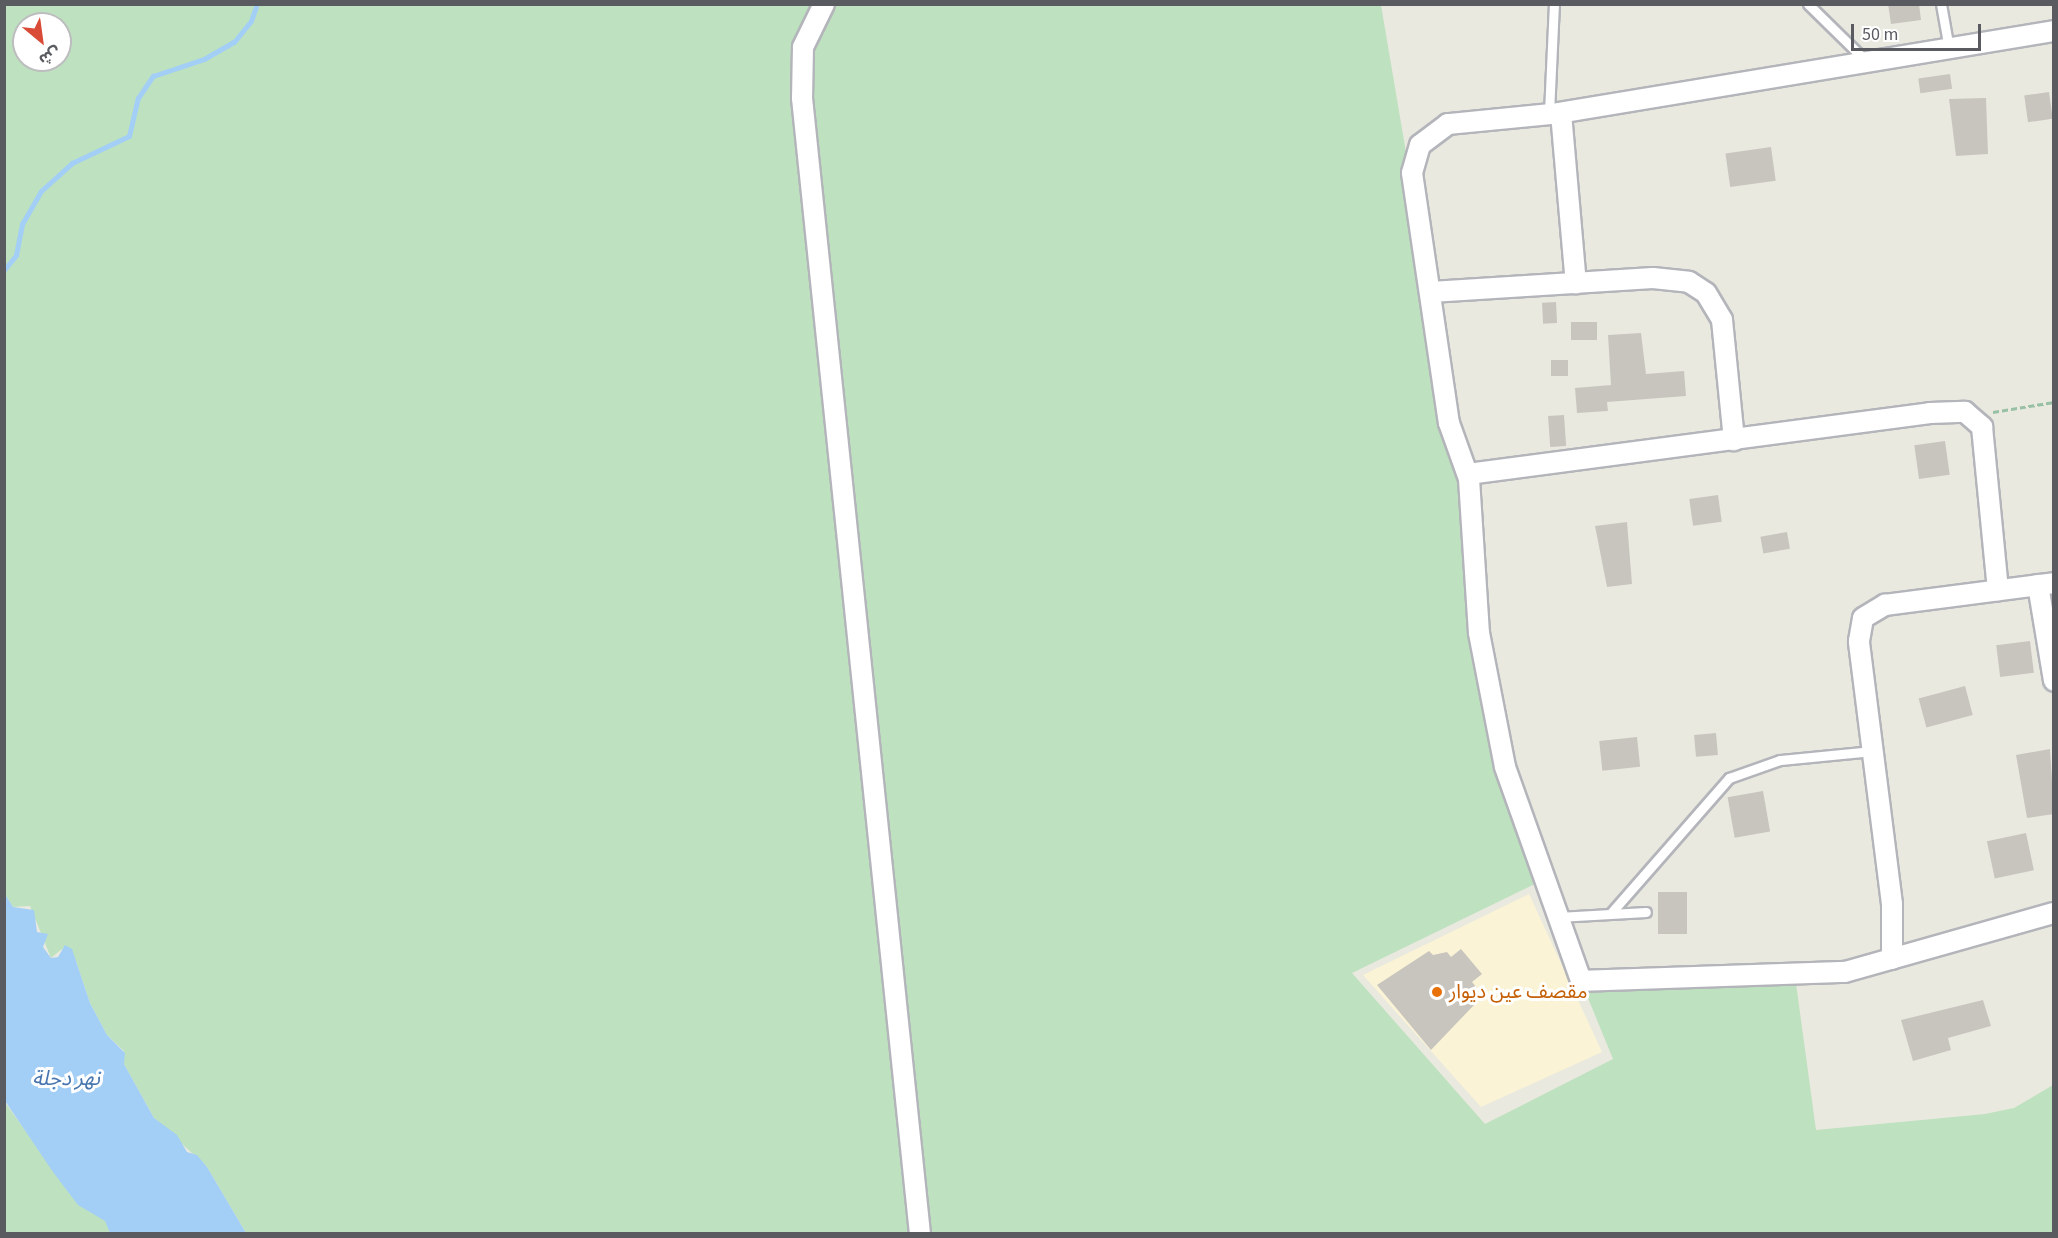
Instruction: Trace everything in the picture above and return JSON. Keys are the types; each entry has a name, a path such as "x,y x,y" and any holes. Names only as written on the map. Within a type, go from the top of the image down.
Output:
{"street":[{"path":"824,4 803,47 802,98 920,1233"},
{"path":"2054,31 1555,113 1448,124 1420,145 1412,165 1413,185 1449,423 1468,474 1479,633 1488,686 1505,767 1581,981 1824,975 1892,959 2054,914"},
{"path":"1555,113 1576,283"},
{"path":"1431,292 1666,278 1689,282 1706,293 1724,328 1734,440"},
{"path":"1468,474 1930,413 1973,415 1983,435 1998,590"},
{"path":"1892,959 1892,904 1859,641 1868,613 1894,603 2046,584 2054,681"}],"lane":[{"path":"1554,4 1555,113"},
{"path":"1809,4 1868,62"},
{"path":"1941,4 1949,49"},
{"path":"1610,914 1729,778 1780,760 1871,751"},
{"path":"1558,917 1646,912"}],"path":[{"path":"1973,415 2054,402"}],"shaded area":[{"path":"1529,894 1602,1052 1481,1107 1363,975"}],"green space":[{"path":"5,5 1381,5 1456,447 1479,633 1545,879 1352,973 1485,1124 1613,1059 1581,981 1795,976 1816,1130 1985,1114 2014,1108 2053,1085 2053,1233 246,1233 207,1167 154,1118 124,1064 124,1051 107,1035 90,1003 76,961 62,949 51,958 30,906 13,907 5,894"},
{"path":"4,1101 74,1199 106,1221 110,1233 5,1233"}],"water":[{"name":"نهر دجلة","path":"5,894 13,907 34,910 37,932 48,934 43,947 51,958 58,957 65,945 72,949 90,1003 107,1035 125,1053 124,1064 154,1118 177,1135 187,1152 197,1155 207,1167 246,1233 110,1233 105,1221 78,1205 53,1172 5,1101"}],"building":[{"path":"1888,4 1919,4 1921,20 1891,24"},
{"path":"1950,74 1952,89 1920,93 1918,78"},
{"path":"2049,92 2053,119 2028,122 2024,95"},
{"path":"1986,98 1988,154 1956,156 1949,99"},
{"path":"1771,147 1776,181 1730,187 1725,153"},
{"path":"1556,302 1557,323 1543,324 1542,303"},
{"path":"1571,322 1597,322 1597,340 1571,340"},
{"path":"1641,333 1646,374 1684,371 1686,396 1607,402 1608,411 1577,413 1575,388 1611,385 1608,335"},
{"path":"1551,360 1568,360 1568,376 1551,376"},
{"path":"1564,415 1566,446 1550,447 1548,416"},
{"path":"1945,441 1950,475 1919,479 1914,445"},
{"path":"1718,495 1722,522 1693,526 1689,499"},
{"path":"1627,522 1632,584 1607,587 1595,526"},
{"path":"1787,532 1790,549 1763,553 1760,537"},
{"path":"2030,641 2034,673 2000,677 1996,645"},
{"path":"1965,686 1973,715 1926,727 1919,698"},
{"path":"1716,733 1718,755 1696,757 1694,735"},
{"path":"1637,737 1640,767 1602,771 1599,741"},
{"path":"2050,749 2054,814 2027,818 2016,755"},
{"path":"1763,791 1770,831 1735,838 1728,797"},
{"path":"2026,833 2034,870 1995,878 1987,841"},
{"path":"1658,892 1687,892 1687,934 1658,934"},
{"path":"1461,949 1482,974 1472,982 1477,988 1470,1001 1474,1005 1431,1050 1377,985 1429,951 1433,955 1447,952 1451,957"},
{"path":"1983,1000 1991,1026 1948,1038 1951,1050 1913,1061 1901,1020"}],"waterway":[{"path":"4,270 16,255 22,224 41,191 72,163 129,136 138,98 153,76 204,59 234,42 251,21 257,4"}],"place":[{"name":"مقصف عين ديوار","path":"1437,992"}]}
